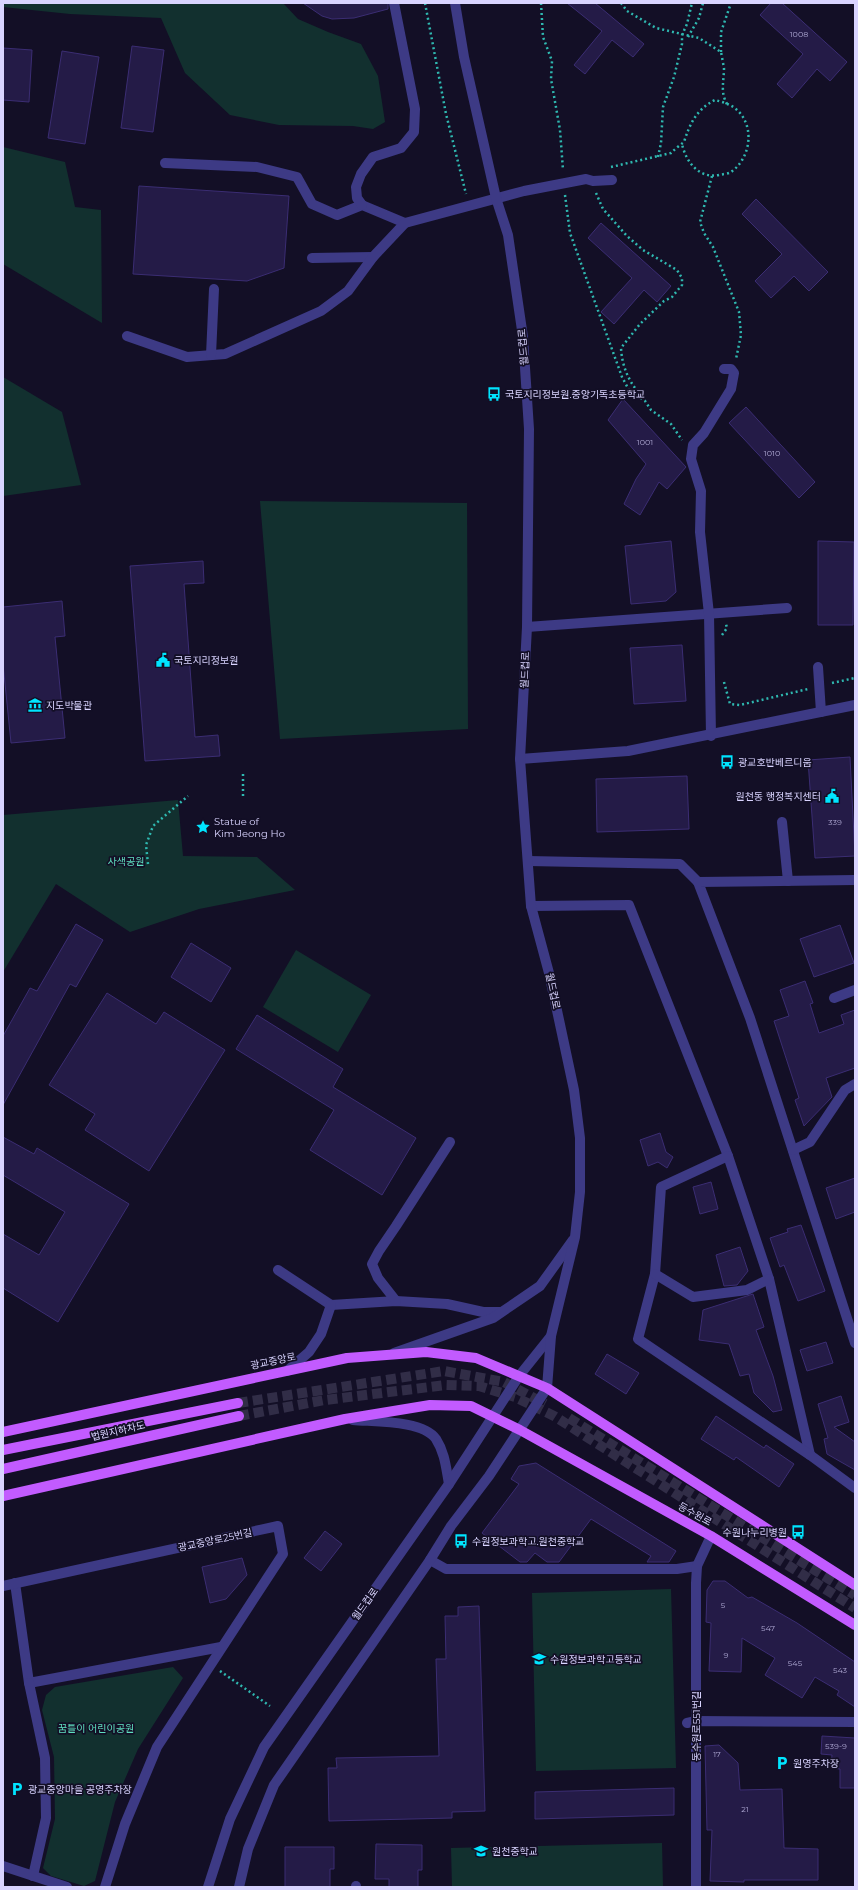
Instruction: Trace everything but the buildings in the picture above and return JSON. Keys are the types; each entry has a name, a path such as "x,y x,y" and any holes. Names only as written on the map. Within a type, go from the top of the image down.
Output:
{"main road":[{"name":"광교중앙로","path":"3,1432 287,1370 347,1358 390,1354 426,1352 476,1358 547,1388"},
{"path":"547,1388 855,1585"},
{"name":"법원지하차도","path":"3,1450 238,1403"},
{"path":"3,1496 345,1419 430,1404 471,1406 520,1430"},
{"name":"법원지하차도","path":"3,1470 239,1416"},
{"name":"동수원로","path":"520,1430 711,1536 855,1625"}],"street":[{"path":"394,3 415,110 414,132 401,148 373,157 361,174 356,187 357,198 362,205 405,223"},
{"name":"월드컵로","path":"240,1887 248,1849 274,1785 430,1560 451,1526 489,1476 547,1388 551,1336 575,1237 580,1192 580,1138 574,1090 549,973 531,906 520,759 527,627 529,429 523,344 508,235 496,198 464,57 455,3"},
{"path":"165,163 257,167 297,177 312,204 337,215 362,205"},
{"path":"127,336 187,357 225,354 321,311 348,291 373,257 405,223 469,207 496,198 564,183 586,180 612,180"},
{"path":"312,258 373,257"},
{"path":"211,355 214,289"},
{"path":"711,736 709,614 700,532 701,491 691,459 693,445 704,433 731,389 734,373 729,367"},
{"path":"527,627 787,608"},
{"path":"818,668 821,712"},
{"path":"520,759 628,752 855,705"},
{"path":"782,822 788,881"},
{"path":"528,861 680,864 698,882 750,1018 793,1150 852,1321 855,1343"},
{"path":"698,882 855,880"},
{"path":"531,906 629,905 728,1156 769,1279 810,1455"},
{"path":"834,998 855,990"},
{"path":"793,1150 810,1142 845,1090 855,1084"},
{"path":"396,1301 378,1278 372,1264 450,1142"},
{"path":"728,1156 661,1187 655,1274 638,1339 810,1455 855,1488"},
{"path":"390,1354 493,1318 540,1286 575,1237"},
{"path":"278,1270 331,1305 396,1301 447,1304 484,1312 501,1312"},
{"path":"655,1274 694,1298 747,1290 769,1279"},
{"path":"287,1370 309,1352 321,1334 331,1305"},
{"name":"월드컵로","path":"208,1887 230,1820 264,1747 449,1484 519,1376 551,1336"},
{"path":"345,1419 417,1426 435,1438 444,1455 449,1484"},
{"name":"광교중앙로25번길","path":"3,1586 278,1526 283,1554 157,1747 125,1824 105,1887"},
{"name":"동수원로551번길","path":"696,1887 691,1722 697,1566 711,1536"},
{"path":"430,1560 446,1569 677,1569 697,1566"},
{"path":"15,1583 29,1683 45,1758 46,1818 32,1876"},
{"path":"29,1683 221,1647"},
{"path":"691,1722 855,1722"},
{"path":"3,1866 67,1887"}],"path":[{"path":"425,3 446,114 469,207"},
{"path":"541,3 543,37 552,61 551,79 560,130 570,233 610,349 629,390 645,401"},
{"path":"621,3 627,11 656,28 688,37 700,38 721,52"},
{"path":"658,157 661,143 663,107 674,77 682,35 687,24 692,3"},
{"path":"688,37 699,18 703,3"},
{"path":"727,104 724,98 722,86 724,69 721,52 721,32 731,3"},
{"path":"682,144 687,160 701,173 712,176 731,172 739,164 748,148 748,134 744,120 737,109 714,100 700,110 693,118 682,144 671,153 613,166 597,174 593,181 595,192 602,209 643,250 678,270 682,278 682,285 672,297 664,301 640,324 621,348 622,362 626,373 636,390 651,410 671,424 681,440 696,442"},
{"path":"712,176 700,222 704,234 713,247 739,312 742,335 729,367"},
{"path":"740,705 855,678"},
{"path":"243,774 243,796"},
{"path":"148,864 146,845 152,826 188,796"},
{"path":"210,1664 270,1706"}],"green space":[{"path":"3,3 283,3 298,19 361,44 378,76 385,122 373,129 353,126 279,125 230,115 185,73 161,18 70,14 3,7"},
{"path":"3,147 65,162 75,207 101,210 102,323 3,264"},
{"path":"3,377 62,412 81,485 3,496"},
{"path":"260,501 467,503 468,729 280,739"},
{"name":"사색공원","path":"178,800 183,856 257,857 295,890 199,909 130,932 56,884 3,972 3,815"},
{"path":"296,950 371,995 338,1052 263,1007"},
{"path":"671,1589 676,1768 536,1771 532,1593"},
{"name":"꿈틀이 어린이공원","path":"173,1667 183,1678 138,1749 115,1802 95,1881 84,1886 51,1876 43,1868 55,1819 54,1757 42,1710 46,1695 55,1687"},
{"path":"662,1843 663,1887 452,1887 451,1848"}],"tunnel":[{"path":"238,1403 444,1371 504,1382 545,1404"},
{"path":"239,1416 325,1400 446,1385 479,1386 515,1397 554,1416 855,1608"},
{"path":"569,1418 855,1595"}],"place":[{"name":"국토지리정보원.중앙기독초등학교","path":"494,394"},
{"name":"국토지리정보원","path":"163,660"},
{"name":"지도박물관","path":"35,705"},
{"name":"광교호반베르디움","path":"727,762"},
{"name":"원천동 행정복지센터","path":"832,796"},
{"name":"Statue of Kim Jeong Ho","path":"203,827"},
{"name":"수원나누리병원","path":"798,1532"},
{"name":"수원정보과학고.원천중학교","path":"461,1541"},
{"name":"수원정보과학고등학교","path":"539,1659"},
{"name":"원영주차장","path":"782,1763"},
{"name":"광교중앙마을 공영주차장","path":"17,1789"},
{"name":"원천중학교","path":"481,1851"}]}
